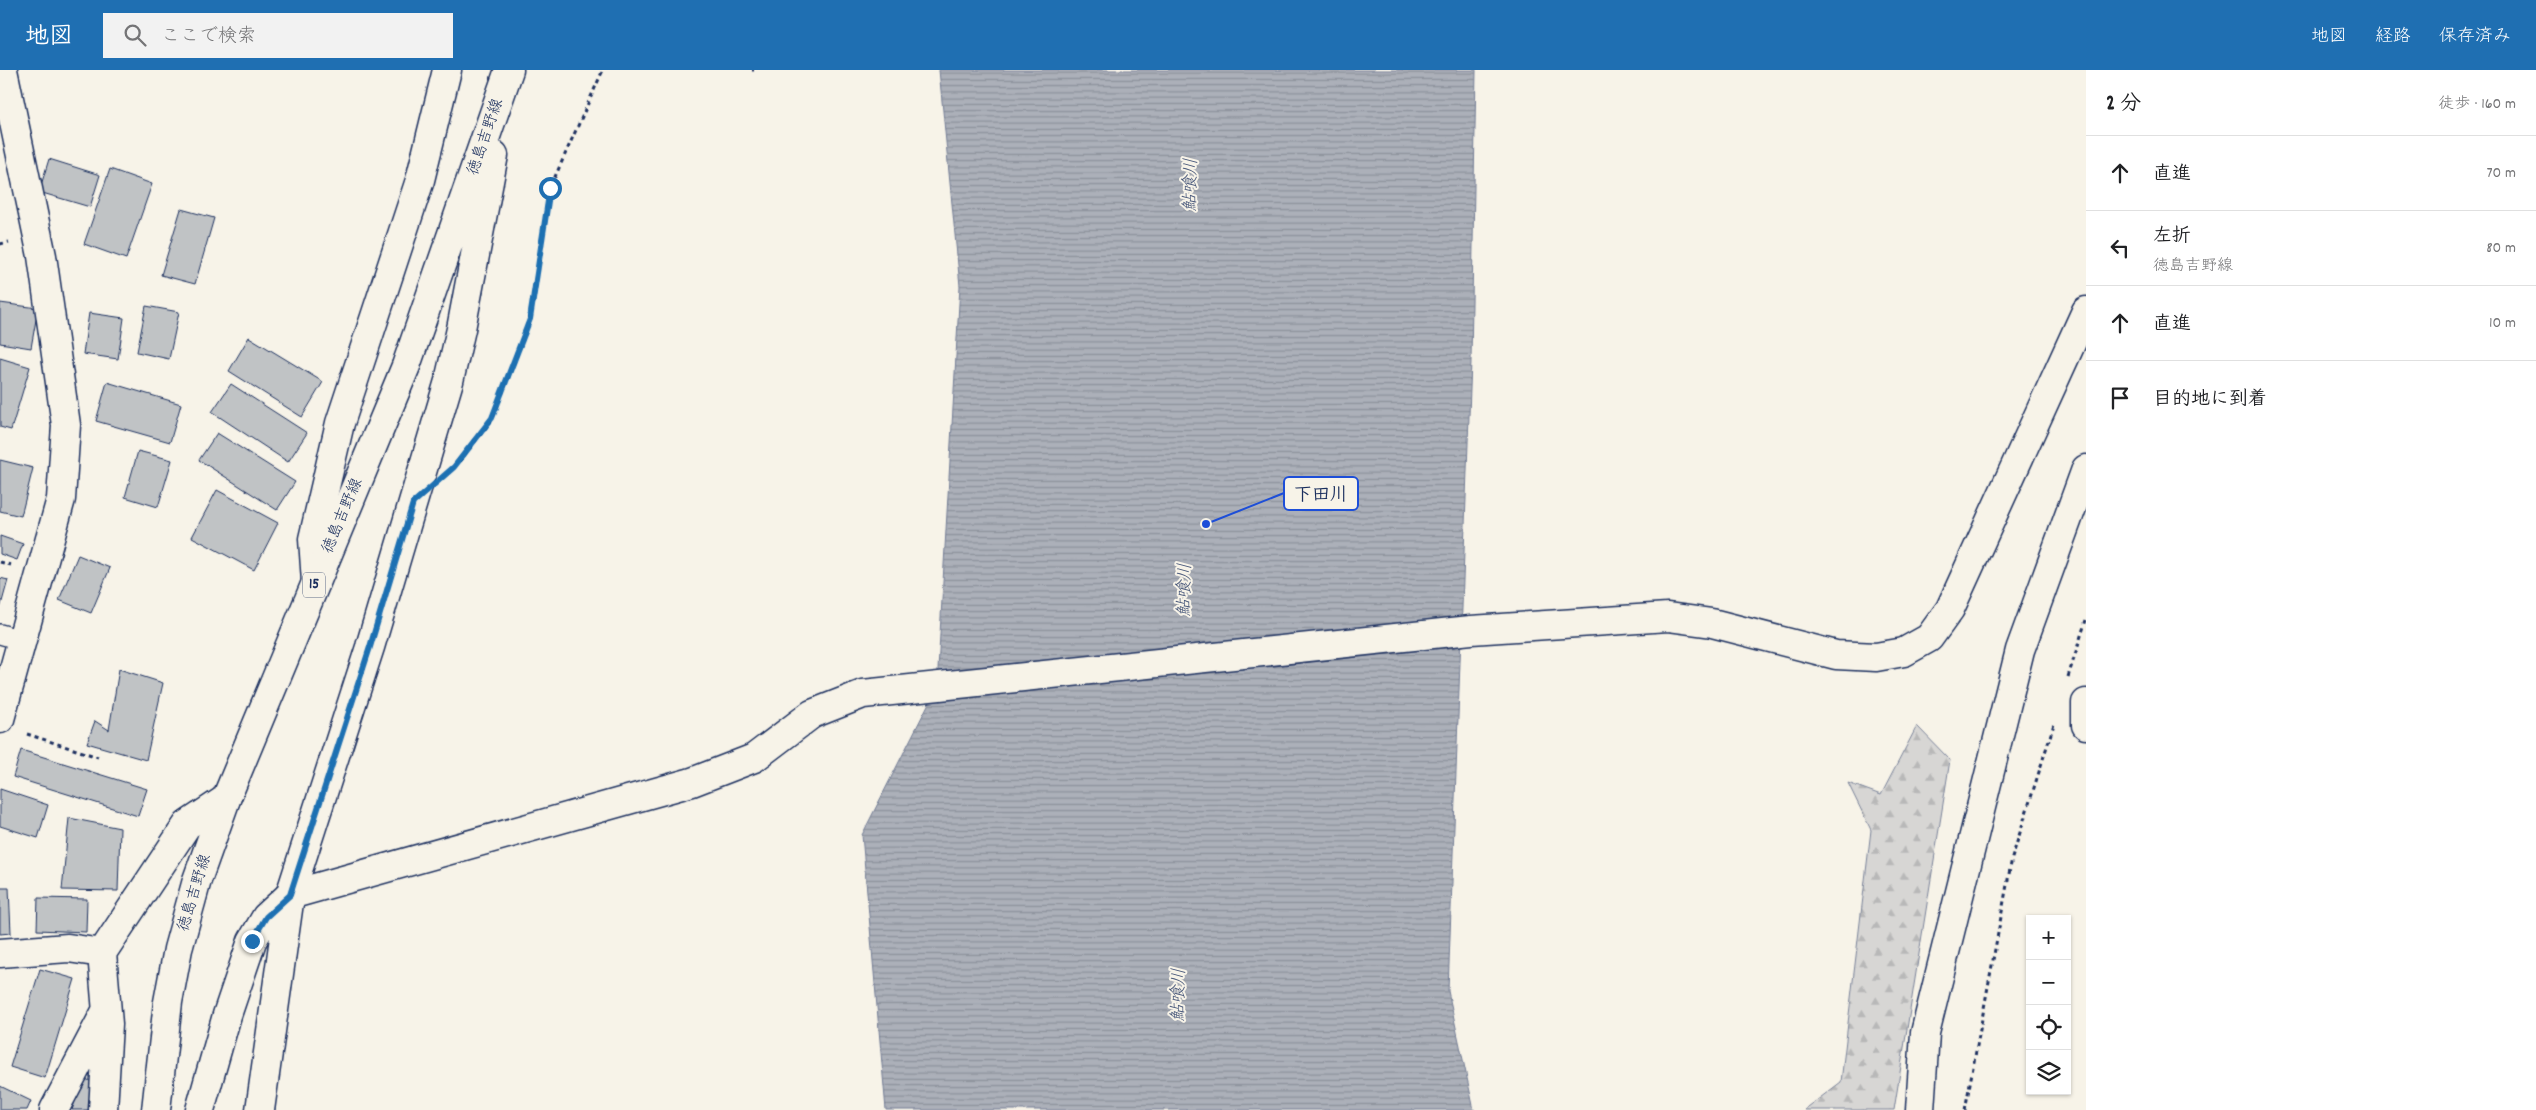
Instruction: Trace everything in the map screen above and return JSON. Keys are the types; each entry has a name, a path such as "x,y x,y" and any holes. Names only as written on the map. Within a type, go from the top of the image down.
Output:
{"street":[{"path":"3,70 42,256 66,425 61,499 11,637 9,725"},
{"path":"316,582 314,539 340,423 420,180 447,70"},
{"name":"徳島吉野線","path":"156,1110 168,1002 178,949 197,880 226,799 406,366 509,70"},
{"name":"徳島吉野線","path":"260,1110 290,895 370,647 449,381 471,279 509,70"},
{"path":"200,1110 227,1015 252,941 266,917 290,895 692,782 754,758 812,714 863,694 1471,630 1668,617 1712,623 1836,655 1876,657 1904,652 1929,638 1950,609 2086,310"},
{"path":"1920,1110 1925,1033 2020,650 2086,469"},
{"path":"2076,695 2086,725"},
{"path":"103,1110 107,1009 102,952 187,825 226,799"},
{"path":"0,953 68,948 102,952"},
{"path":"54,1110 107,1009"}],"path":[{"path":"454,467 492,418 530,319 550,188 603,70"},
{"path":"2076,695 2086,620"},
{"path":"1965,1110 2012,858 2056,715"},
{"path":"9,725 98,757"}],"green space":[{"path":"1917,726 1950,760 1894,1110 1804,1110 1841,1082 1871,830 1848,783 1881,795"}],"water":[{"name":"鮎喰川","path":"939,70 1476,70 1471,361 1448,991 1474,1110 886,1110 862,835 937,687 960,286"}],"building":[{"path":"49,159 100,175 90,207 39,192"},
{"path":"110,169 152,184 126,259 84,244"},
{"path":"181,209 214,218 195,284 161,275"},
{"path":"0,303 38,308 31,348 0,343"},
{"path":"146,306 179,312 169,359 137,352"},
{"path":"89,313 124,318 118,359 83,354"},
{"path":"249,337 323,382 302,417 229,371"},
{"path":"0,358 30,367 11,430 0,427"},
{"path":"107,382 181,404 170,442 96,421"},
{"path":"231,384 307,433 288,462 212,412"},
{"path":"217,433 295,482 277,510 199,460"},
{"path":"138,451 172,460 158,507 125,497"},
{"path":"0,460 33,468 21,516 0,511"},
{"path":"217,490 278,523 254,570 192,537"},
{"path":"0,536 23,544 17,560 0,554"},
{"path":"78,555 110,568 91,613 59,600"},
{"path":"0,578 8,580 0,609"},
{"path":"119,669 163,683 146,760 87,743 95,721 109,730"},
{"path":"21,750 147,789 138,816 13,777"},
{"path":"0,789 48,805 38,838 0,826"},
{"path":"69,818 120,828 118,891 62,890"},
{"path":"0,888 9,888 11,933 0,934"},
{"path":"38,898 87,899 86,932 37,930"},
{"path":"40,969 75,979 45,1078 10,1067"},
{"path":"83,1078 95,1083 93,1110 72,1110"},
{"path":"0,1086 31,1101 27,1110 0,1110"}],"place":[{"name":"下田川","path":"1206,524"}],"route":[{"path":"252,941 266,917 290,895 370,647 413,503 454,467 492,418 530,319 550,188"}]}
